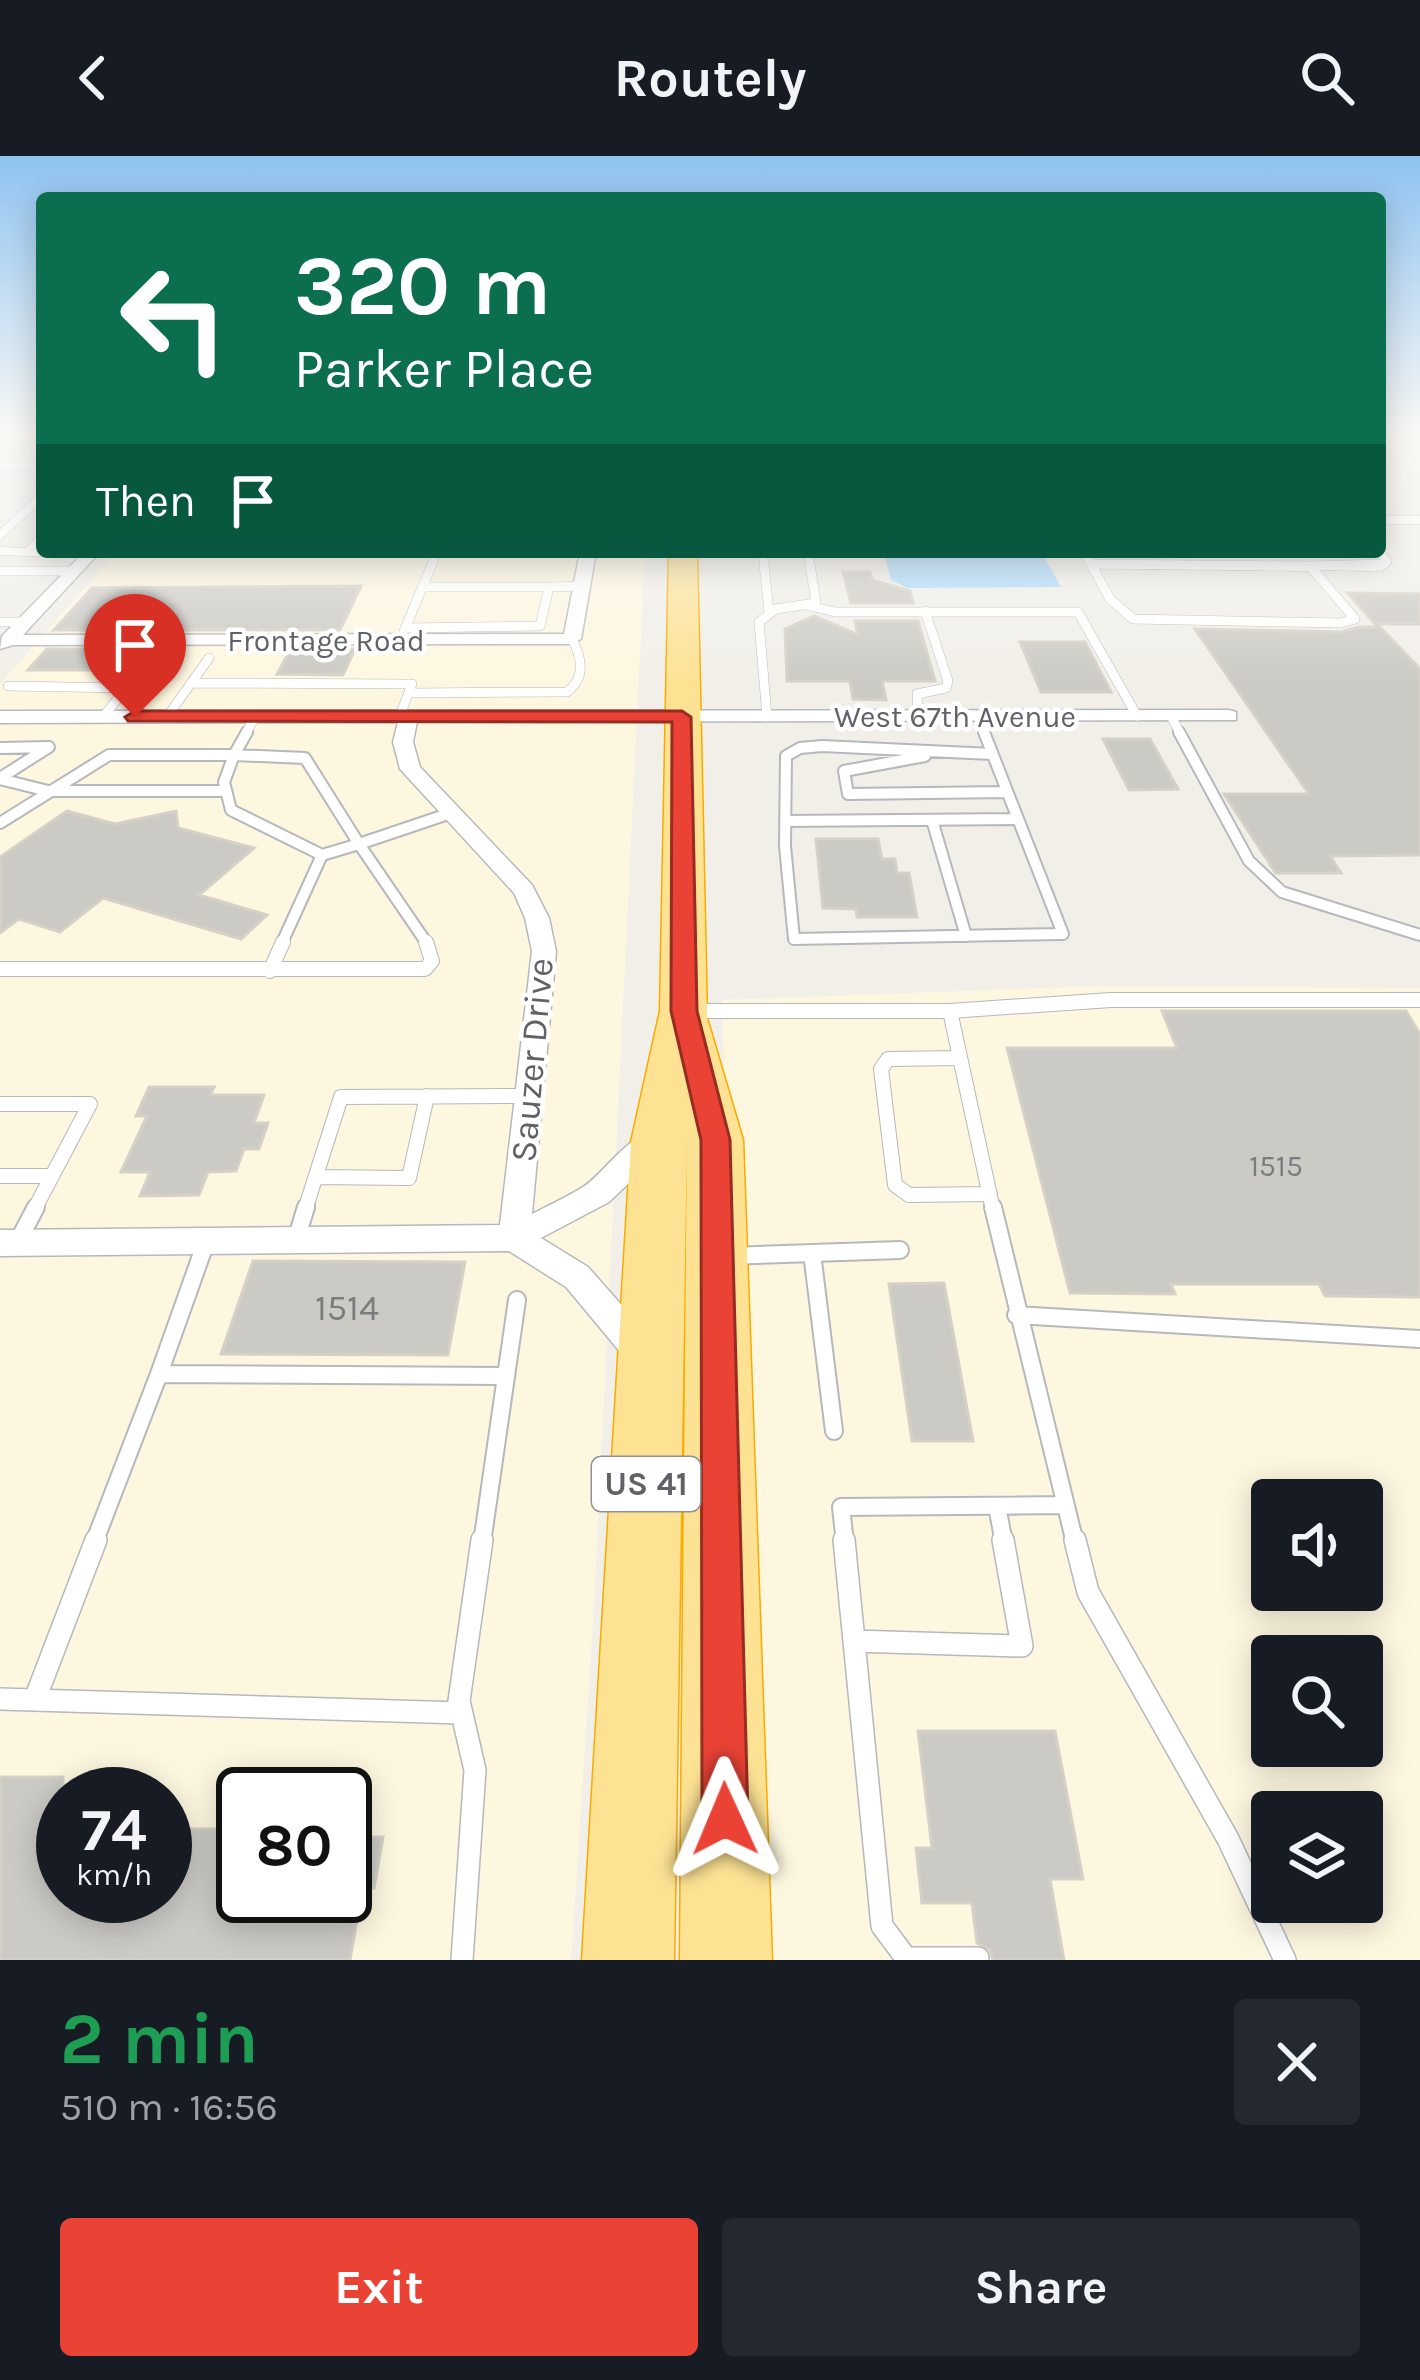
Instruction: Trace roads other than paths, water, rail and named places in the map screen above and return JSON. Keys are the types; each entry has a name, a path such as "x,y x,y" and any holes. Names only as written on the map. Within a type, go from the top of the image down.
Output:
{"highway":[{"name":"US 41","path":"628,1960 658,1142 684,1011 682,561"},
{"name":"US 41","path":"684,1011 716,1140 727,1960"}],"street":[{"path":"4,645 86,558"},
{"path":"576,646 587,558"},
{"name":"Frontage Road","path":"4,645 402,634 576,646"},
{"name":"West 67th Avenue","path":"0,717 255,717 407,703 682,717 1229,716"},
{"name":"Sauzer Drive","path":"407,703 404,758 524,890 537,918 544,951 514,1238"},
{"path":"6,1245 514,1238 598,1193 631,1159 658,1142"},
{"path":"514,1238 577,1277 651,1364"}],"lane":[{"path":"1386,520 1420,520"},
{"path":"26,552 36,543"},
{"path":"0,551 36,551"},
{"path":"434,558 402,634 540,626 549,587"},
{"path":"764,558 770,612"},
{"path":"806,605 818,599 809,558"},
{"path":"1088,558 1118,609 1132,619 1352,622 1352,614 1310,566"},
{"path":"1138,558 1142,565"},
{"path":"1091,564 1380,567 1387,562 1384,558"},
{"path":"0,571 74,571"},
{"path":"422,587 581,586"},
{"path":"767,717 759,622 788,605 835,612 1078,613 1137,716"},
{"path":"918,716 917,694 946,688 948,682 925,611"},
{"path":"0,622 25,622"},
{"path":"103,717 166,640"},
{"path":"191,683 407,703 557,694 575,688 576,646"},
{"path":"167,717 209,658"},
{"path":"8,686 126,688"},
{"path":"1171,716 1249,861 1282,892 1420,935"},
{"path":"255,717 226,770 225,791 232,809 242,818 322,854 451,813"},
{"path":"979,718 1063,934 794,939 784,821 786,756 800,748 874,747 992,754"},
{"path":"0,748 50,747 0,778"},
{"path":"947,752 844,771 848,794 1007,792"},
{"path":"0,824 110,755 305,758 432,951 432,962 425,969 407,972 0,969"},
{"path":"0,778 48,791 225,791"},
{"path":"784,821 1018,819"},
{"path":"932,820 966,936"},
{"path":"269,971 322,854"},
{"path":"684,1011 950,1010 1111,1000 1420,1000"},
{"path":"950,1010 1016,1315 1088,1592 1228,1839 1285,1960"},
{"path":"960,1058 888,1060 881,1070 895,1185 909,1195 990,1195"},
{"path":"316,1177 409,1178 427,1096"},
{"path":"296,1240 341,1097 532,1096"},
{"path":"0,1104 90,1104 52,1177 6,1245"},
{"path":"0,1176 52,1177"},
{"path":"35,1699 206,1242"},
{"path":"718,1256 900,1250"},
{"path":"812,1253 834,1431"},
{"path":"462,1960 475,1770 459,1701 518,1300"},
{"path":"1016,1315 1420,1339"},
{"path":"159,1374 506,1376"},
{"path":"978,1958 906,1958 882,1926 841,1507 1063,1505"},
{"path":"854,1641 1022,1646 997,1506"},
{"path":"0,1700 461,1713"}],"water":[{"path":"885,558 1045,558 1061,587 908,588 891,580"}]}
